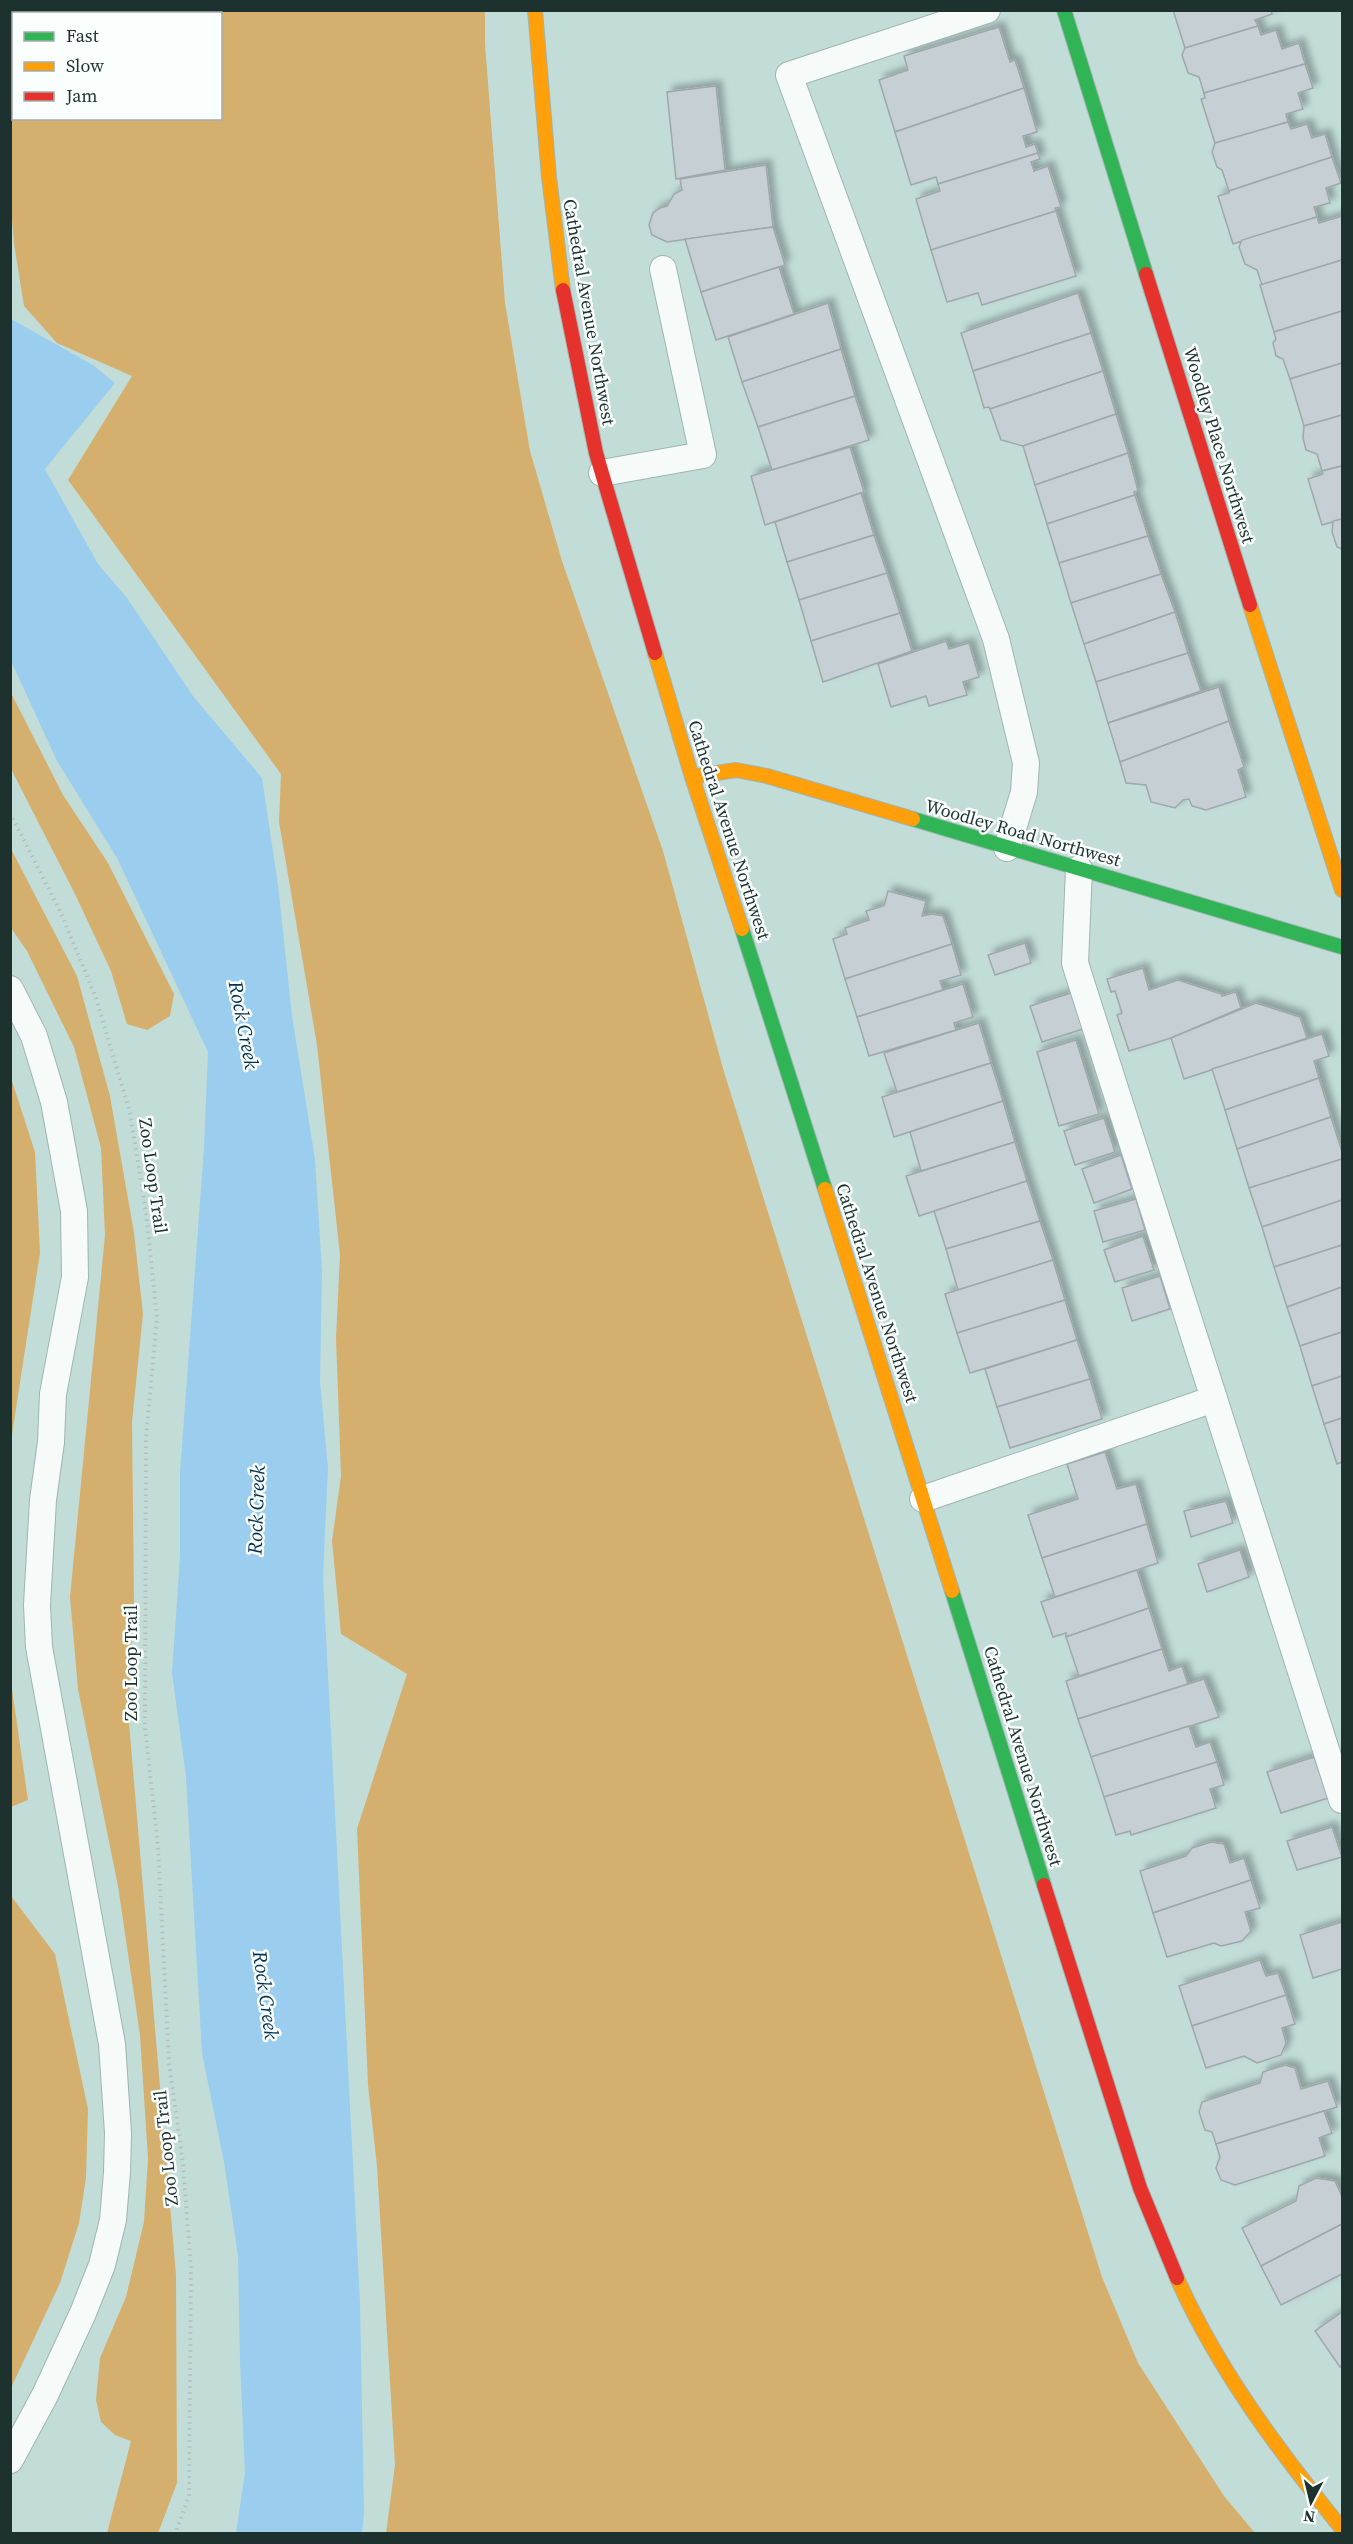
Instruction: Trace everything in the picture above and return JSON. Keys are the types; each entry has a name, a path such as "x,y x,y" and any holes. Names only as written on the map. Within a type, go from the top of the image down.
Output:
{"street":[{"name":"Cathedral Avenue Northwest","path":"535,10 547,162 560,265 584,402 602,473 692,777 723,868 1154,2228 1184,2295 1217,2359 1280,2453 1342,2529"},
{"name":"Woodley Place Northwest","path":"1064,10 1212,486 1342,890"},
{"name":"Woodley Road Northwest","path":"692,777 722,771 755,773 1342,947"}],"lane":[{"path":"987,10 789,75 996,639 1026,763 1024,792 1007,848"},
{"path":"602,473 703,455 663,269"},
{"path":"1080,869 1075,963 1342,1800"},
{"path":"10,989 34,1036 54,1102 74,1211 75,1278 53,1394 51,1442 42,1500 39,1552 39,1647 112,2044 118,2133 113,2220 102,2265 50,2385 10,2460"},
{"path":"923,1498 1214,1399"}],"path":[{"name":"Zoo Loop Trail","path":"10,813 61,913 96,999 130,1113 146,1212 157,1317 146,1437 145,1727 158,1846 169,2062 183,2164 191,2269 189,2496 175,2534"}],"shaded area":[{"path":"10,11 485,11 485,44 505,303 530,451 562,561 663,851 724,1072 1102,2277 1138,2363 1224,2496 1255,2533 386,2533 395,2465 377,2166 368,2085 357,1829 407,1674 341,1634 332,1541 341,1476 336,1338 340,1255 317,1045 279,822 281,774 68,480 132,376 57,343 24,306 14,244 11,206"},
{"path":"10,691 63,795 108,863 174,994 170,1016 147,1030 127,1024 111,971 75,894 11,769"},
{"path":"10,847 77,976 110,1096 134,1233 143,1314 132,1422 134,1603 128,1711 176,2275 177,2483 158,2533 107,2533 131,2441 115,2435 101,2422 96,2400 100,2358 126,2297 144,2222 148,2159 140,2035 118,1886 78,1689 70,1597 105,1235 101,1148 74,1047 27,951 11,928"},
{"path":"11,1078 35,1152 40,1253 11,1441"},
{"path":"11,1682 28,1800 10,1807"},
{"path":"11,1896 55,1954 88,2109 86,2178 79,2223 60,2283 11,2388"}],"water":[{"name":"Rock Creek","path":"11,319 93,365 115,383 45,469 98,564 127,598 193,696 262,778 278,885 292,1016 315,1159 322,1271 320,1382 328,1468 323,1577 360,2302 364,2513 362,2533 236,2533 245,2473 238,2256 224,2162 202,2053 186,1777 172,1673 180,1556 180,1473 204,1148 208,1052 117,858 57,761 11,661"}],"building":[{"path":"1173,10 1271,10 1272,14 1255,20 1258,26 1185,48"},
{"path":"1258,26 1261,35 1276,30 1282,49 1299,43 1305,64 1204,93 1199,77 1188,73 1182,55 1185,48"},
{"path":"999,27 1010,62 1015,60 1024,88 895,132 879,80 908,70 904,56"},
{"path":"1305,64 1313,88 1298,93 1303,109 1286,114 1288,122 1215,143 1201,99 1205,98 1204,93"},
{"path":"716,86 725,170 676,179 667,92"},
{"path":"1024,88 1037,132 1023,136 1026,147 1035,144 1038,153 938,184 936,177 911,185 895,132"},
{"path":"1288,122 1291,129 1307,124 1312,138 1325,134 1332,157 1229,191 1222,170 1217,167 1212,152 1215,143"},
{"path":"1038,153 1040,159 1031,162 1034,171 1048,166 1061,207 1055,208 1056,211 931,250 916,199 940,191 938,184"},
{"path":"1332,157 1341,183 1326,188 1330,203 1314,207 1317,217 1233,244 1218,196"},
{"path":"766,165 773,227 667,242 652,235 649,225 653,213 667,206 674,194 682,190 680,179"},
{"path":"1056,211 1076,276 982,305 978,293 947,302 931,250"},
{"path":"1342,216 1342,260 1262,285 1257,270 1245,264 1239,247 1242,240 1317,217 1319,223"},
{"path":"773,227 785,265 701,292 685,239"},
{"path":"1342,260 1342,311 1274,332 1260,285"},
{"path":"779,267 794,314 716,340 701,292"},
{"path":"1078,293 1091,333 973,371 961,333"},
{"path":"828,303 841,349 742,382 728,337"},
{"path":"1342,311 1342,363 1290,379 1283,359 1276,356 1273,343 1276,339 1274,332"},
{"path":"1091,333 1103,371 990,409 989,407 984,408 973,371"},
{"path":"841,349 855,396 758,427 742,382"},
{"path":"1342,363 1342,415 1304,426 1290,379"},
{"path":"1103,371 1116,414 1023,446 1001,440 990,409"},
{"path":"855,396 869,440 772,470 758,427"},
{"path":"1116,414 1128,453 1035,485 1023,446"},
{"path":"1342,415 1342,466 1322,471 1317,454 1306,450 1303,438 1304,426"},
{"path":"850,447 864,492 765,525 751,476"},
{"path":"1128,453 1138,491 1134,492 1135,495 1047,524 1035,485"},
{"path":"1342,466 1342,519 1322,525 1308,479 1323,474 1322,471"},
{"path":"861,493 874,535 787,562 775,522"},
{"path":"1135,495 1148,536 1059,563 1047,524"},
{"path":"1342,519 1342,549 1337,547 1332,532 1333,521"},
{"path":"874,535 887,573 799,600 787,562"},
{"path":"1148,536 1161,574 1071,603 1059,563"},
{"path":"887,573 900,613 811,641 799,600"},
{"path":"1161,574 1175,612 1084,644 1071,603"},
{"path":"1175,612 1188,653 1096,682 1084,644"},
{"path":"900,613 912,651 823,682 811,641"},
{"path":"946,641 949,649 969,643 979,677 963,682 967,695 929,706 926,696 891,707 878,664"},
{"path":"1188,653 1201,691 1108,723 1096,682"},
{"path":"1219,687 1229,721 1120,762 1108,723"},
{"path":"1229,721 1244,767 1238,770 1246,797 1206,810 1192,806 1189,799 1183,800 1175,808 1151,802 1146,785 1126,783 1120,762"},
{"path":"888,891 926,901 922,916 932,914 943,916 952,944 845,979 833,939 847,934 845,928 869,920 866,911 884,906"},
{"path":"1025,943 1031,963 995,975 988,955"},
{"path":"952,944 961,975 940,981 943,990 857,1017 845,979"},
{"path":"1143,968 1149,990 1178,980 1222,996 1236,992 1241,1008 1171,1038 1129,1051 1117,1015 1122,1013 1115,991 1111,992 1107,979"},
{"path":"963,984 973,1017 954,1023 956,1030 869,1056 857,1017"},
{"path":"1071,993 1083,1029 1042,1042 1030,1006"},
{"path":"1256,1003 1300,1017 1307,1038 1184,1079 1171,1038"},
{"path":"979,1023 991,1063 897,1092 884,1053"},
{"path":"1322,1034 1329,1056 1314,1061 1319,1078 1225,1110 1212,1069"},
{"path":"1076,1040 1099,1114 1059,1126 1037,1052"},
{"path":"991,1063 1003,1101 894,1137 882,1097"},
{"path":"1319,1078 1331,1117 1237,1149 1225,1110"},
{"path":"1003,1101 1015,1142 921,1171 910,1132"},
{"path":"1331,1117 1342,1159 1249,1188 1237,1149"},
{"path":"1104,1118 1115,1152 1075,1165 1064,1131"},
{"path":"1015,1142 1027,1181 919,1216 906,1176"},
{"path":"1121,1155 1132,1189 1094,1203 1082,1169"},
{"path":"1342,1159 1342,1200 1262,1227 1249,1188"},
{"path":"1027,1181 1040,1221 946,1249 934,1211"},
{"path":"1136,1199 1145,1230 1103,1242 1094,1211"},
{"path":"1342,1200 1342,1245 1274,1267 1262,1227"},
{"path":"1040,1221 1053,1260 958,1290 946,1249"},
{"path":"1143,1236 1154,1270 1115,1282 1104,1250"},
{"path":"1342,1245 1342,1287 1287,1307 1274,1267"},
{"path":"1053,1260 1065,1300 957,1333 945,1294"},
{"path":"1160,1276 1170,1309 1132,1321 1122,1288"},
{"path":"1342,1287 1342,1332 1300,1346 1287,1307"},
{"path":"1065,1300 1077,1340 970,1373 957,1333"},
{"path":"1342,1332 1342,1376 1312,1386 1300,1346"},
{"path":"1077,1340 1090,1379 997,1407 985,1369"},
{"path":"1342,1376 1342,1418 1324,1424 1312,1386"},
{"path":"1090,1379 1102,1419 1010,1448 997,1407"},
{"path":"1342,1418 1342,1462 1337,1464 1324,1424"},
{"path":"1105,1452 1117,1489 1136,1484 1147,1524 1042,1558 1028,1515 1078,1499 1067,1464"},
{"path":"1226,1501 1233,1523 1191,1537 1184,1511"},
{"path":"1147,1524 1158,1563 1055,1597 1042,1558"},
{"path":"1240,1550 1249,1577 1207,1592 1198,1564"},
{"path":"1137,1570 1149,1608 1066,1637 1066,1633 1053,1637 1041,1602"},
{"path":"1149,1608 1162,1649 1079,1676 1066,1637"},
{"path":"1162,1649 1169,1671 1182,1666 1188,1684 1078,1719 1066,1681"},
{"path":"1204,1679 1219,1717 1091,1757 1078,1719"},
{"path":"1189,1726 1196,1747 1210,1742 1217,1762 1104,1797 1091,1757"},
{"path":"1314,1757 1328,1798 1281,1813 1267,1772"},
{"path":"1217,1762 1224,1785 1210,1789 1216,1808 1131,1835 1130,1831 1116,1835 1104,1797"},
{"path":"1332,1827 1342,1857 1297,1870 1287,1841"},
{"path":"1211,1842 1224,1844 1230,1863 1244,1858 1251,1880 1153,1913 1140,1871 1186,1856 1192,1848"},
{"path":"1251,1880 1260,1908 1245,1912 1251,1931 1242,1941 1221,1946 1214,1943 1167,1957 1153,1913"},
{"path":"1342,1922 1342,1969 1313,1978 1300,1935"},
{"path":"1260,1960 1266,1976 1278,1973 1286,1995 1192,2026 1179,1986"},
{"path":"1286,1995 1295,2024 1282,2028 1286,2043 1281,2055 1257,2063 1244,2056 1206,2068 1192,2026"},
{"path":"1285,2065 1295,2068 1301,2089 1328,2081 1337,2107 1216,2144 1212,2132 1205,2130 1199,2112 1202,2102 1260,2083 1263,2072"},
{"path":"1324,2111 1332,2133 1319,2138 1325,2156 1235,2185 1221,2180 1216,2168 1220,2157 1216,2144"},
{"path":"1316,2178 1335,2181 1342,2197 1342,2224 1261,2266 1242,2228 1296,2201 1299,2186"},
{"path":"1342,2224 1342,2274 1281,2305 1261,2266"},
{"path":"1342,2312 1342,2366 1340,2367 1315,2331"}],"traffic: fast":[{"path":"1064,10 1146,274"},
{"path":"913,819 1342,947"},
{"path":"742,929 825,1189"},
{"path":"952,1591 1044,1885"}],"traffic: slow":[{"path":"535,10 549,177 563,290"},
{"path":"1250,605 1342,890"},
{"path":"655,653 692,777 742,929"},
{"path":"692,777 736,770 767,776 913,819"},
{"path":"825,1189 952,1591"},
{"path":"1177,2278 1211,2345 1251,2409 1342,2529"}],"traffic: jam":[{"path":"1146,274 1250,605"},
{"path":"563,290 596,453 655,653"},
{"path":"1044,1885 1140,2188 1177,2278"}]}
